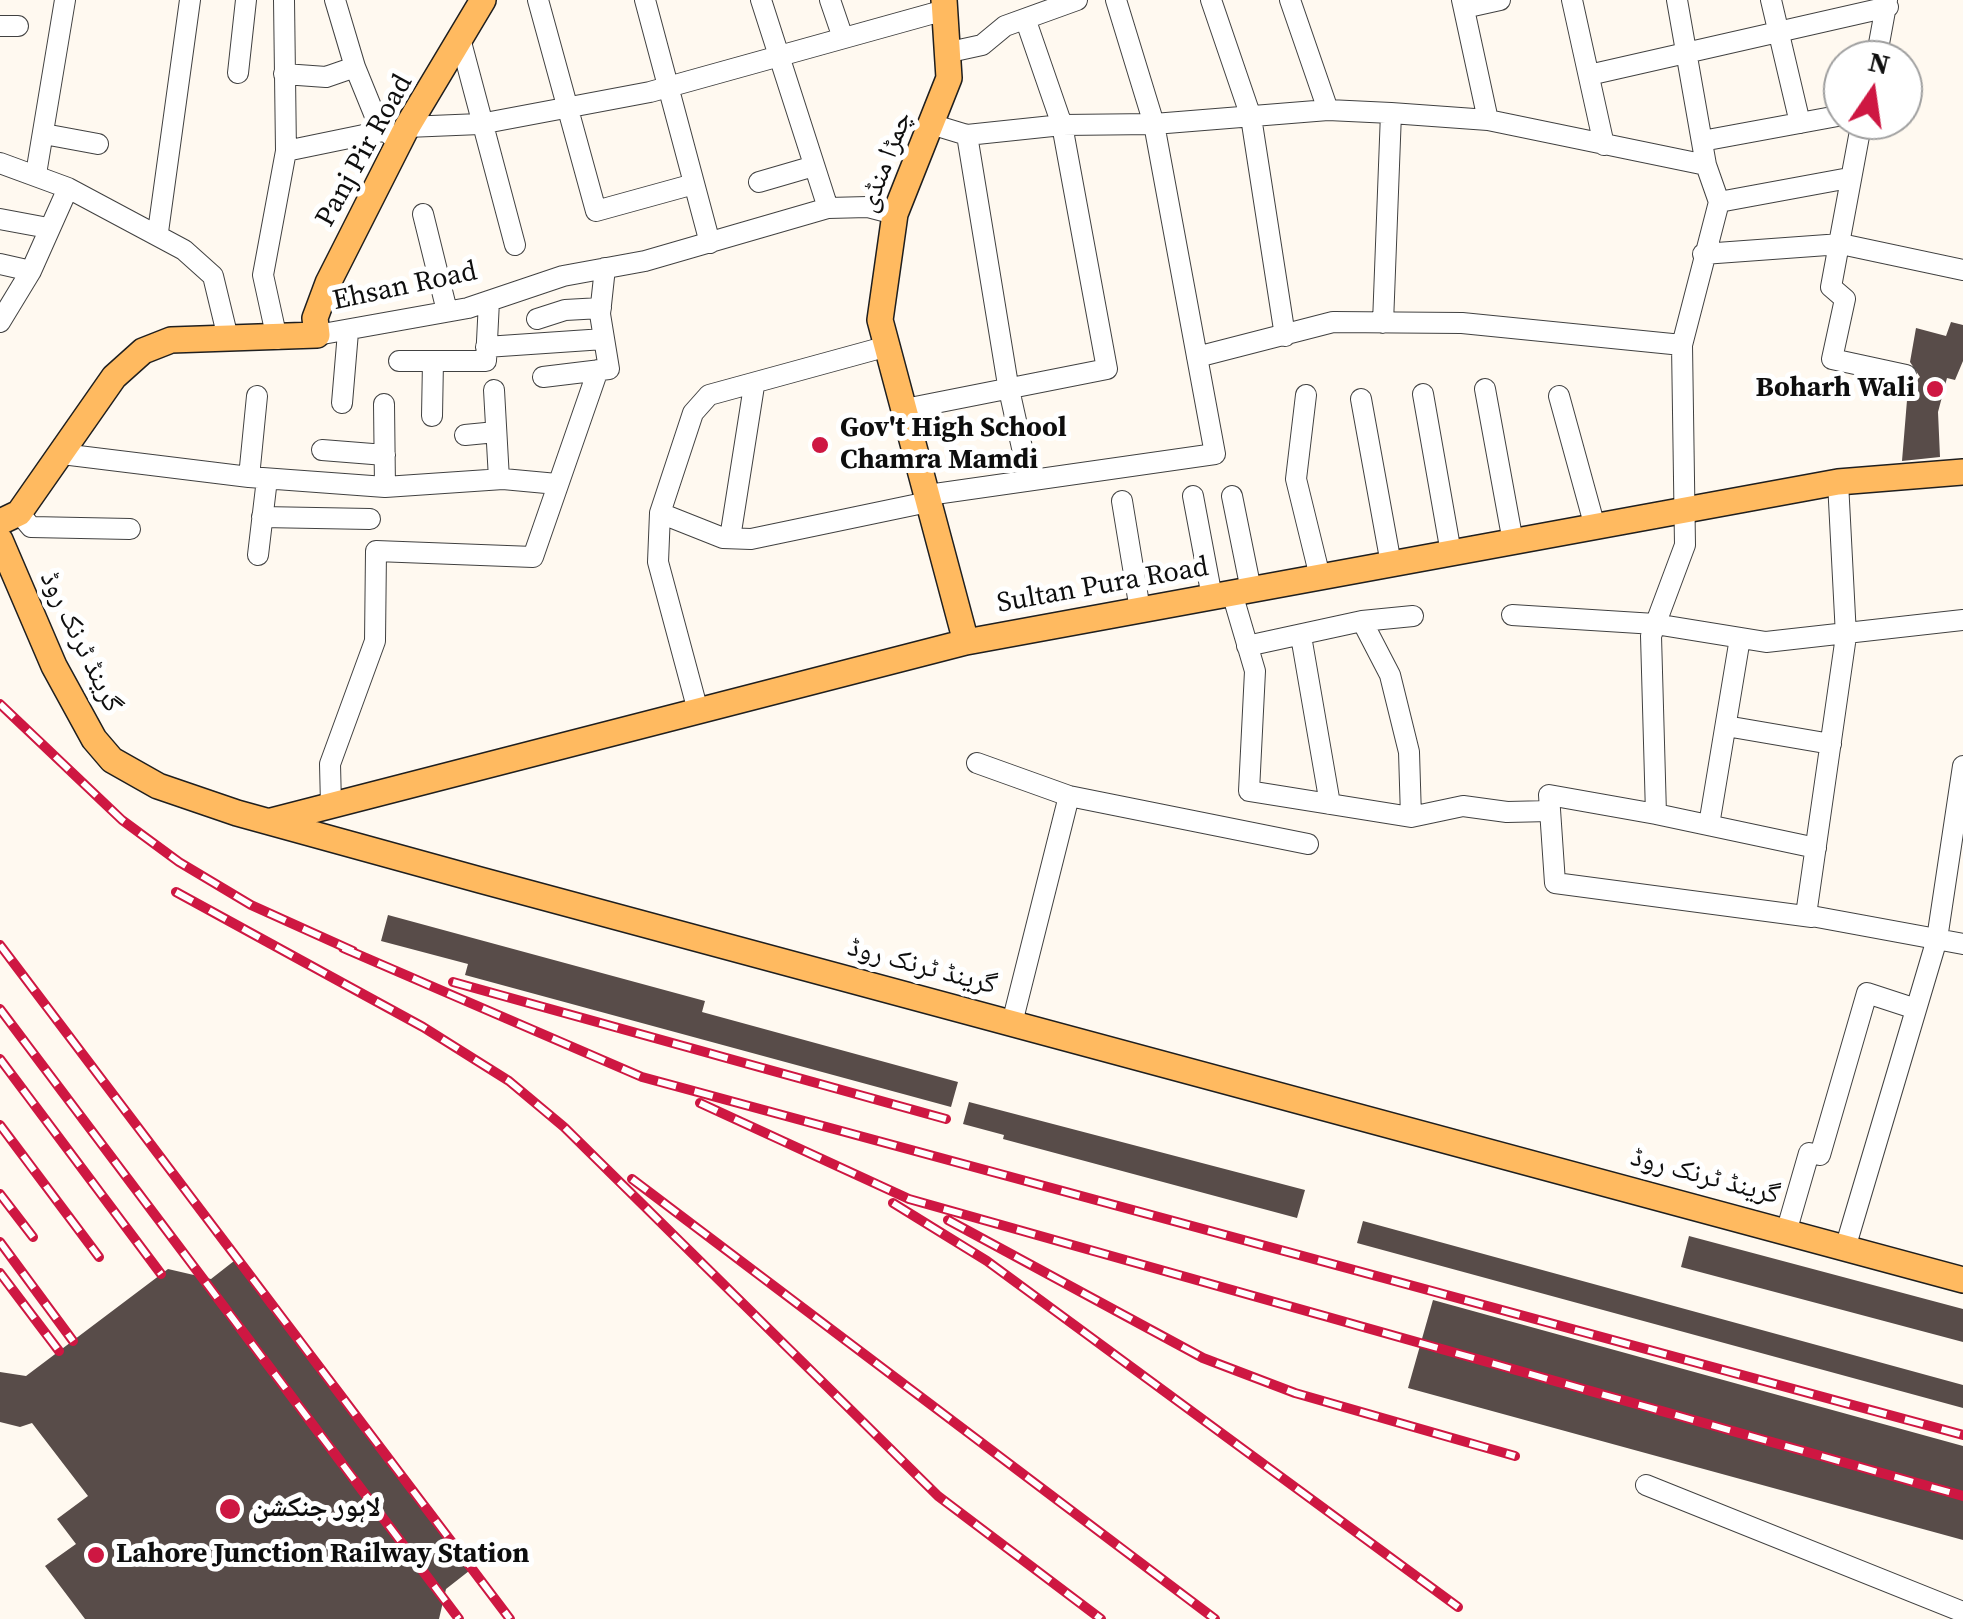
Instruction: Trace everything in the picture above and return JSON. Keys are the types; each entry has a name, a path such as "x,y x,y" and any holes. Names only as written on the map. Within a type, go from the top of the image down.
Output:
{"main road":[{"name":"Panj Pir Road","path":"316,335 318,304 397,133 461,42 482,0"},
{"name":"چمڑا منڈی","path":"945,5 949,78 934,125 895,214 882,280 880,320 966,642"},
{"name":"Ehsan Road","path":"10,518 62,454 114,377 142,350 171,340 316,335"},
{"name":"Sultan Pura Road","path":"267,822 966,642 1838,482 1963,472"},
{"name":"گرینڈ ٹرنک روڈ","path":"0,540 54,666 94,739 112,760 158,786 267,822 1963,1280"}],"street":[{"path":"36,174 66,0"},
{"path":"158,232 190,0"},
{"path":"238,73 246,0"},
{"path":"278,338 263,275 286,150 284,0"},
{"path":"335,0 354,67 397,133"},
{"path":"538,0 596,211 694,184"},
{"path":"645,0 710,243"},
{"path":"761,0 828,208"},
{"path":"830,0 842,35"},
{"path":"950,52 982,45 1005,26 1077,0"},
{"path":"660,513 730,538 751,540 928,498 1215,454 1154,124 1116,0"},
{"path":"1211,0 1251,117 1285,336"},
{"path":"1290,0 1328,110"},
{"path":"1488,120 1463,4 1500,0"},
{"path":"1572,0 1604,145"},
{"path":"1656,814 1651,636 1686,546 1682,511 1682,344 1718,202 1706,165 1677,0"},
{"path":"1771,0 1800,123"},
{"path":"1589,75 1888,4 1880,40"},
{"path":"286,150 480,124 668,86 945,5"},
{"path":"904,408 1107,369 1062,125 1026,20"},
{"path":"461,42 515,246"},
{"path":"284,74 326,77 354,67"},
{"path":"934,125 966,135 1062,125 1154,124 1328,110 1391,113 1488,120 1706,165"},
{"path":"1383,322 1391,113"},
{"path":"1702,141 1823,119"},
{"path":"44,134 98,144"},
{"path":"966,135 1008,385 1029,480"},
{"path":"1858,140 1830,287 1844,299 1832,359 1906,374"},
{"path":"0,163 36,174 158,232 213,276 228,338"},
{"path":"759,182 814,166"},
{"path":"1718,202 1849,178"},
{"path":"0,322 31,271 68,188"},
{"name":"Ehsan Road","path":"316,335 348,332 489,301 562,276 710,243 828,208 868,208 895,214"},
{"path":"423,214 447,311"},
{"path":"0,218 48,228"},
{"path":"1703,254 1841,244 1961,262"},
{"path":"0,264 31,271"},
{"path":"543,378 609,369 600,308 605,268"},
{"path":"399,361 486,362 489,301"},
{"path":"537,319 564,310 600,308"},
{"path":"1197,357 1333,322 1462,324 1682,344"},
{"path":"342,402 348,332"},
{"path":"486,347 604,338"},
{"path":"698,711 658,562 660,513 693,414 709,395 754,386 788,372 888,346"},
{"path":"432,416 433,361"},
{"path":"331,805 330,764 375,641 376,551 533,557 598,370"},
{"path":"730,538 754,386"},
{"path":"494,390 499,479"},
{"path":"1485,390 1514,542"},
{"path":"1423,394 1451,553"},
{"path":"257,396 262,517 258,554"},
{"path":"1306,396 1296,479 1320,577"},
{"path":"1559,396 1595,526"},
{"path":"1361,400 1391,564"},
{"path":"384,404 385,487"},
{"path":"466,435 496,432"},
{"path":"322,450 385,455"},
{"path":"62,454 258,478 385,487 499,479 557,484"},
{"path":"1838,482 1846,636 1806,916 1963,944"},
{"path":"1194,496 1232,593 1254,671 1249,791 1411,817 1463,806 1507,812 1550,811"},
{"path":"1232,496 1232,593"},
{"path":"1122,501 1140,610"},
{"path":"262,517 370,519"},
{"path":"10,518 32,527 130,529"},
{"path":"1512,615 1655,624 1766,642 1963,620"},
{"path":"1248,646 1362,621 1413,616"},
{"path":"1362,621 1390,676 1409,752 1411,817"},
{"path":"1301,636 1330,804"},
{"path":"1709,825 1740,638"},
{"path":"1726,726 1830,744"},
{"path":"977,763 1069,796 1308,844"},
{"path":"1846,1246 1937,939 1963,766"},
{"path":"1812,917 1555,883 1548,795 1816,848"},
{"path":"1012,1022 1069,796"},
{"path":"1787,1230 1809,1153 1820,1156 1866,994 1916,1009"},
{"path":"1646,1486 1963,1612"}],"building":[{"name":"Boharh Wali","path":"1951,322 1963,325 1963,361 1955,380 1947,378 1938,412 1940,457 1902,461 1908,388 1920,377 1910,362 1916,328 1946,336"},
{"path":"388,915 705,1001 702,1012 958,1082 951,1107 465,975 468,964 381,941"},
{"path":"969,1102 1305,1190 1297,1218 1003,1139 1004,1135 963,1124"},
{"path":"1363,1221 1963,1385 1963,1408 1357,1243"},
{"path":"1689,1236 1963,1309 1963,1342 1681,1267"},
{"path":"234,1261 469,1571 446,1589 439,1619 85,1619 45,1566 76,1544 57,1519 88,1496 32,1423 20,1427 0,1422 0,1372 26,1376 168,1269 211,1279"},
{"path":"1433,1300 1963,1446 1963,1540 1408,1388"}],"railway":[{"path":"0,704 122,820 179,862 251,905 353,951"},
{"path":"176,892 423,1027 509,1081 564,1127 938,1496 1101,1619"},
{"path":"0,945 510,1619"},
{"path":"343,948 642,1077 1963,1435"},
{"path":"453,982 946,1119"},
{"path":"0,1009 459,1619"},
{"path":"0,1059 161,1274"},
{"path":"700,1103 909,1199 1963,1496"},
{"path":"0,1125 99,1257"},
{"path":"632,1179 1215,1619"},
{"path":"0,1194 33,1237"},
{"path":"893,1203 987,1261 1458,1607"},
{"path":"948,1220 1203,1358 1295,1393 1515,1456"},
{"path":"0,1242 73,1341"},
{"path":"0,1273 59,1351"}],"place":[{"name":"Boharh Wali","path":"1935,389"},
{"name":"Gov't High School Chamra Mamdi","path":"820,445"},
{"name":"لاہور جنکشن","path":"230,1509"},
{"name":"Lahore Junction Railway Station","path":"96,1555"}]}
